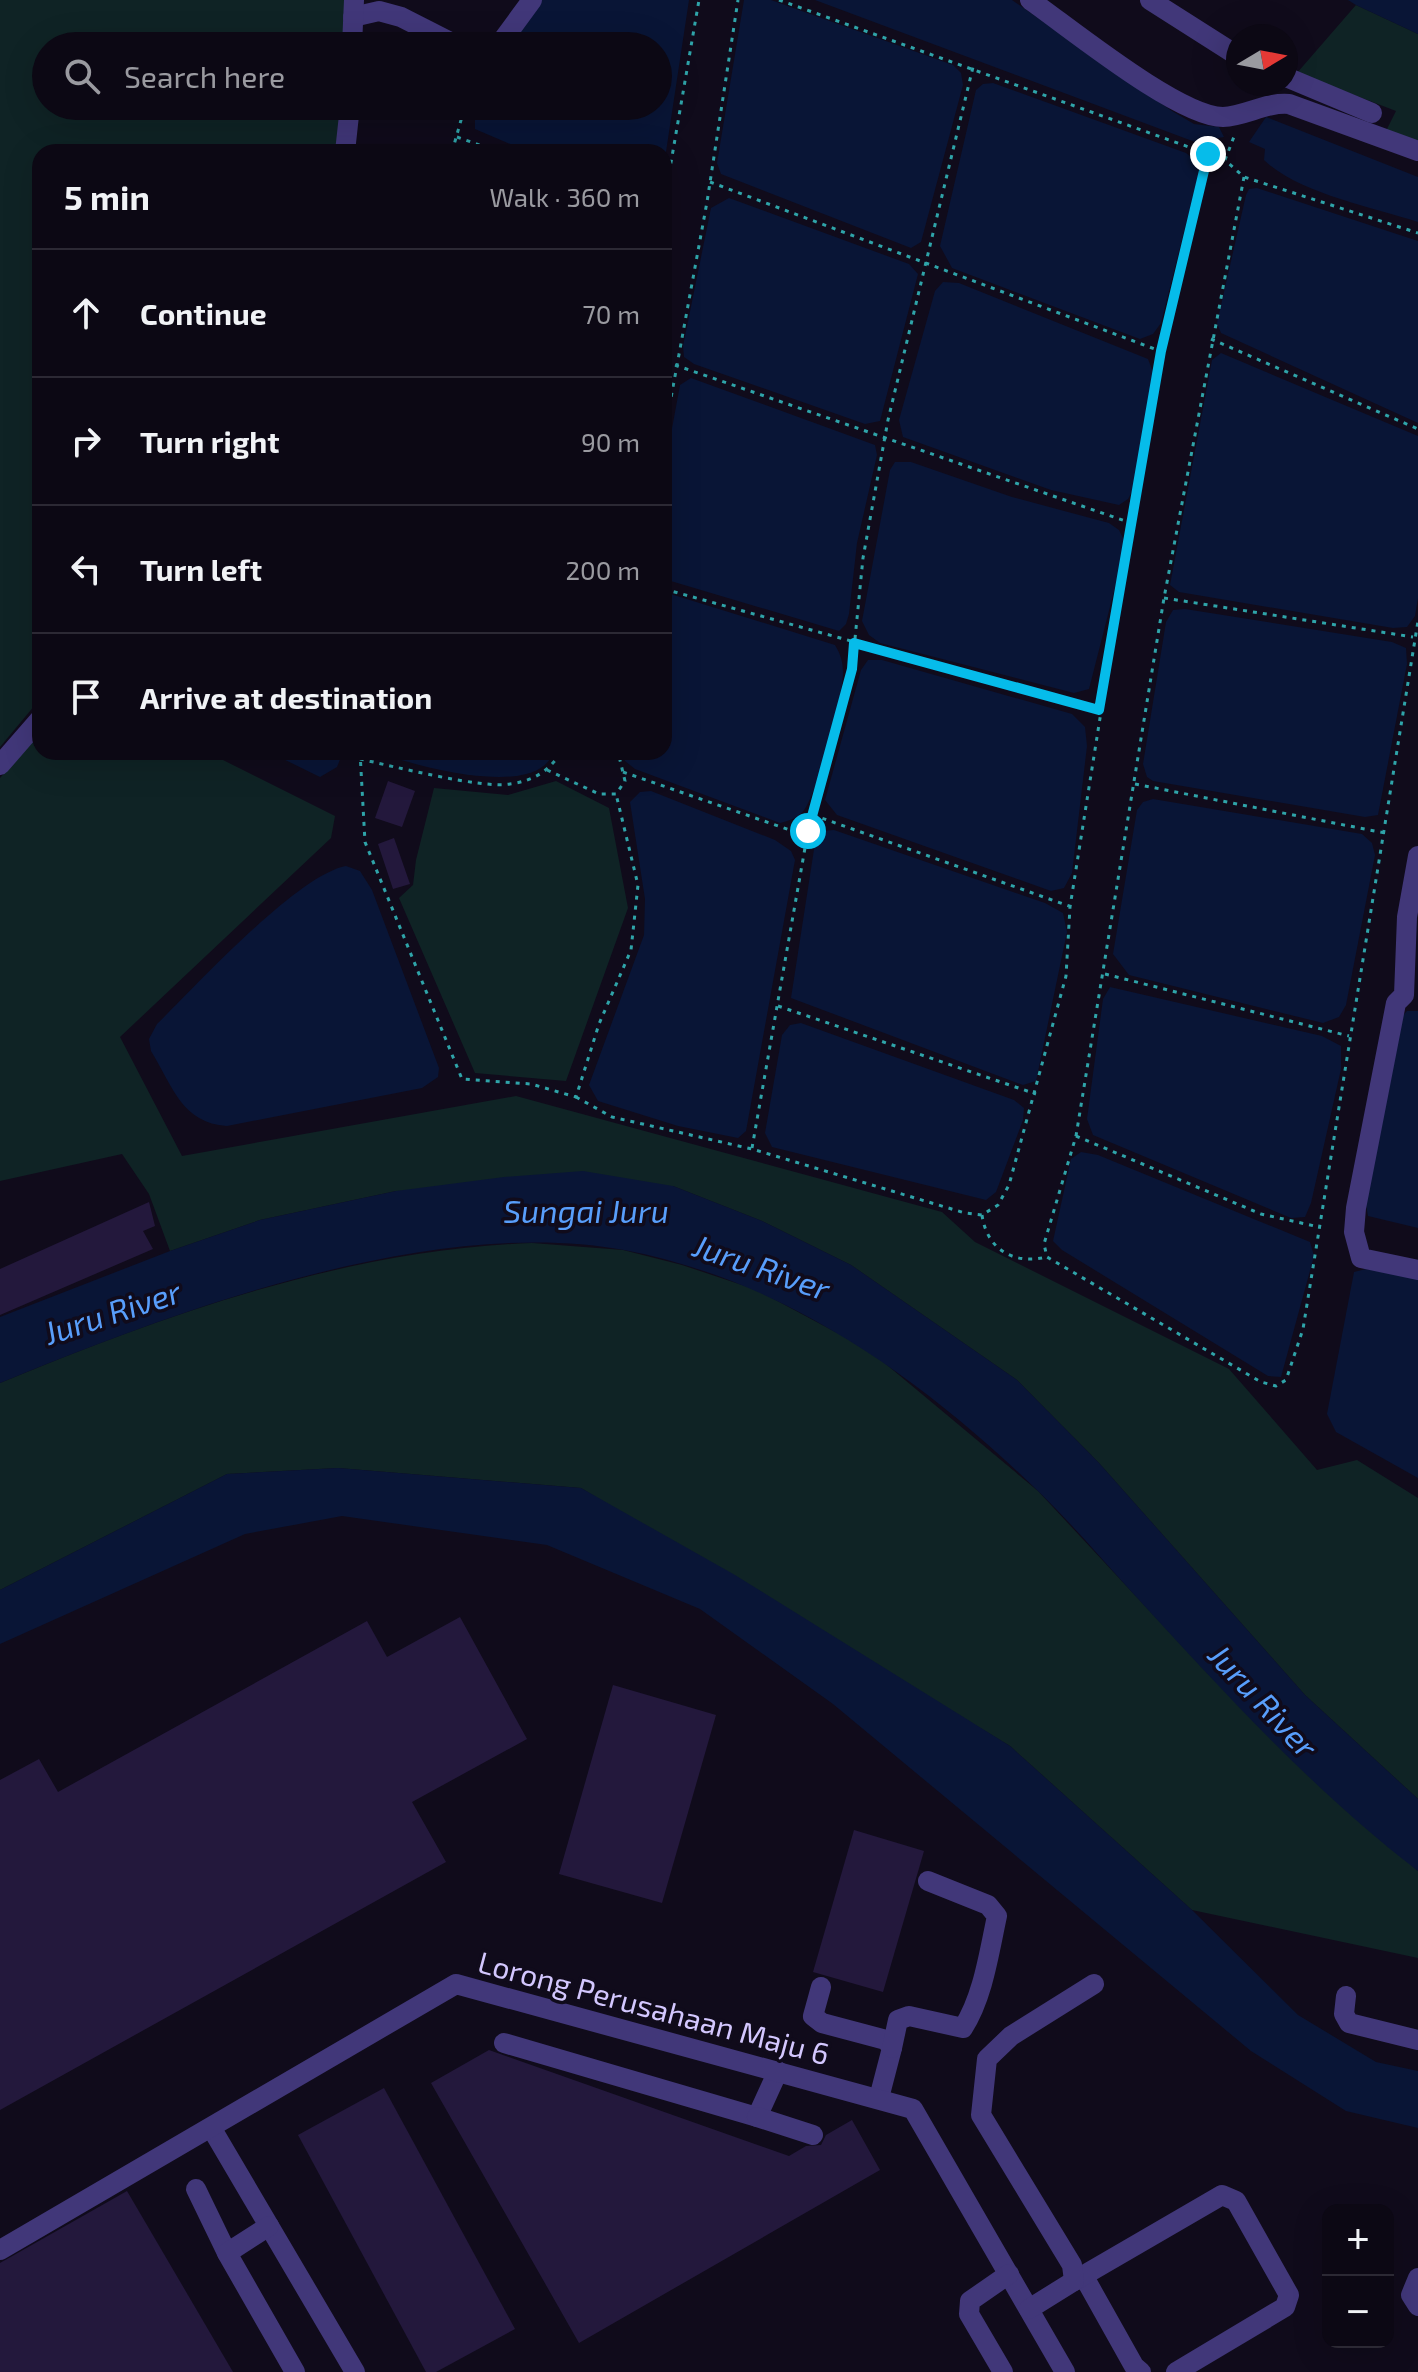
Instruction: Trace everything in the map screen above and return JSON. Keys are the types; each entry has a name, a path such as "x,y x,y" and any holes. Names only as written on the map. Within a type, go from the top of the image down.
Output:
{"street":[{"path":"354,9 378,0"},
{"path":"509,32 532,0"},
{"path":"1030,0 1183,106 1222,117 1276,103 1289,104 1418,151"},
{"path":"1150,0 1226,48"},
{"path":"353,32 354,9"},
{"path":"354,9 401,17 430,32"},
{"path":"1298,82 1372,113"},
{"path":"346,144 348,120"},
{"path":"0,765 32,728"},
{"path":"1418,856 1407,917 1404,995 1396,1003 1379,1078 1354,1232 1361,1258 1418,1270"},
{"path":"879,2098 898,2020 909,2016 963,2028 972,2014 991,1946 997,1916 988,1905 928,1881"},
{"name":"Lorong Perusahaan Maju 6","path":"0,2250 456,1984 913,2109 1065,2372"},
{"path":"1094,1984 1011,2036 987,2059 981,2115 1078,2278 1134,2366 1141,2372"},
{"path":"821,1987 813,2016 822,2023 886,2040 892,2048"},
{"path":"1346,1996 1344,2014 1349,2023 1418,2040"},
{"path":"504,2043 813,2135"},
{"path":"757,2117 778,2071"},
{"path":"212,2129 355,2372"},
{"path":"196,2189 227,2253 295,2372"},
{"path":"1029,2309 1222,2195 1236,2201 1289,2295 1285,2307 1176,2372"},
{"path":"227,2253 269,2226"},
{"path":"1003,2372 969,2314 970,2301 1009,2274"},
{"path":"1418,2278 1411,2295 1418,2306"}],"path":[{"path":"672,157 699,0"},
{"path":"672,384 710,182 738,0"},
{"path":"779,0 973,67 1225,160 1244,177 1418,233"},
{"path":"752,1149 807,836 852,669 863,558 886,439 973,67"},
{"path":"1225,160 1235,134 1230,115"},
{"path":"455,144 461,120"},
{"path":"457,137 477,144"},
{"path":"360,760 365,842 462,1079 531,1084 576,1097 612,1117 752,1149 982,1215 998,1205 1009,1185 1066,976 1070,907 1131,523 1161,351 1208,154"},
{"path":"1047,1257 1044,1244 1076,1136 1105,974 1164,598 1244,177"},
{"path":"710,182 928,261 1161,351"},
{"path":"1211,339 1418,429"},
{"path":"675,365 1131,523"},
{"path":"672,591 1099,710"},
{"path":"1164,598 1415,637"},
{"path":"982,1215 984,1230 995,1248 1018,1260 1047,1257 1261,1382 1276,1386 1286,1380 1303,1329 1418,621"},
{"path":"366,760 506,785 536,778 554,760"},
{"path":"576,1097 599,1024 631,950 638,885 616,794 625,781 620,760"},
{"path":"547,769 599,794 616,794"},
{"path":"623,772 807,836"},
{"path":"1135,784 1385,833"},
{"path":"813,815 1070,907"},
{"path":"1105,974 1350,1036"},
{"path":"778,1006 1036,1094"},
{"path":"1076,1136 1261,1214 1320,1227"}],"green space":[{"path":"0,0 346,0 345,32 32,32 32,120 339,120 337,144 32,144 32,709 0,747"},
{"path":"1356,5 1418,34 1418,147 1383,137 1396,111 1298,72"},
{"path":"32,740 32,760 223,760 335,816 331,838 120,1037 182,1156 516,1096 942,1212 975,1242 1229,1369 1317,1470 1357,1460 1418,1498 1418,1799 1305,1695 1099,1463 1017,1380 851,1265 762,1221 673,1186 396,1191 260,1220 170,1251 149,1194 122,1154 0,1181 0,778"},
{"path":"556,781 609,808 628,908 566,1081 475,1073 399,898 413,885 434,788 508,795"},
{"path":"532,1243 623,1250 682,1265 757,1290 869,1350 1038,1491 1212,1678 1311,1776 1418,1871 1418,1958 1192,1910 1010,1746 581,1488 338,1468 227,1474 0,1590 0,1383 128,1333 260,1289 395,1258 463,1248"}],"water":[{"path":"536,0 689,0 672,112 672,32 510,32"},
{"path":"744,0 771,0 953,65 961,73 963,85 921,242 911,248 721,174 717,163"},
{"path":"815,0 1012,0 1172,111 1194,124 1219,127 1224,137 1195,142"},
{"path":"1348,0 1418,0 1418,34 1356,5"},
{"path":"993,83 1186,153 1197,162 1199,172 1161,323 1153,334 1140,339 952,268 940,246 976,90 983,84"},
{"path":"1266,117 1418,177 1418,222 1336,198 1278,172 1264,160 1265,149 1249,142"},
{"path":"475,120 671,120 667,144 510,144 475,129"},
{"path":"1257,188 1418,241 1418,423 1221,333 1217,323 1246,195 1249,189"},
{"path":"729,198 909,264 918,274 880,421 865,424 694,364 684,357 683,346 711,208"},
{"path":"943,282 959,283 1148,359 1153,372 1136,484 1128,499 1119,505 1051,490 903,437 899,420 935,291"},
{"path":"1221,353 1418,436 1418,598 1415,616 1407,627 1393,628 1179,592 1170,585 1212,360"},
{"path":"691,378 875,445 877,455 857,543 849,614 846,624 839,631 672,581 672,428 680,385"},
{"path":"895,462 911,462 1012,497 1109,523 1119,530 1126,544 1089,689 1074,693 880,643 869,635 862,621 890,470"},
{"path":"672,594 835,645 843,674 834,722 811,796 804,811 795,818 780,823 635,769 625,761 672,760"},
{"path":"1185,609 1392,642 1406,648 1407,664 1378,815 1365,817 1153,781 1147,777 1143,764 1166,622 1173,610"},
{"path":"868,660 882,660 1072,714 1085,727 1087,746 1072,873 1064,888 1051,891 837,815 825,800 861,670"},
{"path":"285,760 340,760 337,767 320,777"},
{"path":"404,760 548,760 543,767 524,774 500,777 444,771"},
{"path":"651,791 775,840 791,851 795,860 746,1131 738,1138 678,1126 598,1101 589,1085 644,935 645,899 630,802 640,792"},
{"path":"1153,799 1362,834 1372,843 1375,855 1346,1005 1339,1017 1323,1023 1129,975 1113,954 1137,810 1143,802"},
{"path":"834,830 1045,903 1063,913 1067,932 1036,1081 1023,1085 791,998 815,843 822,831"},
{"path":"346,866 360,871 372,890 439,1068 438,1077 422,1088 227,1126 199,1118 180,1101 151,1051 149,1039 157,1024 275,910 325,874"},
{"path":"1110,987 1322,1036 1341,1046 1341,1069 1311,1203 1305,1217 1291,1218 1093,1135 1087,1119 1103,999"},
{"path":"1407,1011 1418,1011 1418,1228 1368,1216 1366,1205 1399,1020"},
{"path":"801,1023 1014,1100 1024,1108 1023,1120 996,1192 986,1200 772,1147 765,1133 782,1035 790,1025"},
{"path":"1081,1152 1098,1155 1310,1242 1314,1256 1281,1377 1268,1376 1062,1250 1053,1241 1071,1159"},
{"name":"Sungai Juru","path":"583,1171 673,1186 762,1221 851,1265 1017,1380 1099,1463 1305,1695 1418,1799 1418,1871 1341,1807 1268,1737 1051,1504 948,1411 849,1340 796,1310 741,1285 683,1264 624,1250 549,1243 470,1246 389,1257 306,1276 225,1300 145,1326 0,1383 0,1317 170,1251 260,1220 396,1191 504,1177"},
{"path":"1366,1269 1418,1278 1418,1478 1336,1432 1327,1414 1354,1272"},
{"path":"338,1468 581,1488 735,1575 1010,1746 1192,1910 1298,2015 1376,2062 1418,2071 1418,2128 1346,2111 1251,2051 833,1704 700,1609 547,1545 342,1516 245,1534 0,1644 0,1590 227,1474"}],"building":[{"path":"388,781 415,791 402,827 375,818"},
{"path":"394,838 410,884 393,889 378,844"},
{"path":"149,1202 155,1226 143,1231 153,1249 0,1315 0,1269"},
{"path":"460,1617 527,1739 412,1802 446,1862 0,2110 0,1780 39,1759 58,1792 367,1621 387,1657"},
{"path":"613,1685 716,1715 662,1903 559,1874"},
{"path":"854,1830 924,1851 883,1992 813,1972"},
{"path":"489,2050 789,2156 806,2146 821,2145 826,2135 852,2120 880,2170 579,2343 431,2083"},
{"path":"384,2088 515,2329 436,2372 426,2372 298,2135"},
{"path":"127,2191 233,2372 0,2372 0,2263"}],"route":[{"path":"808,831 852,669 854,643 1099,710 1161,351 1208,154"}],"water label":[{"name":"Juru River","path":"762,1266"},
{"name":"Juru River","path":"112,1311"},
{"name":"Juru River","path":"1264,1700"}]}
